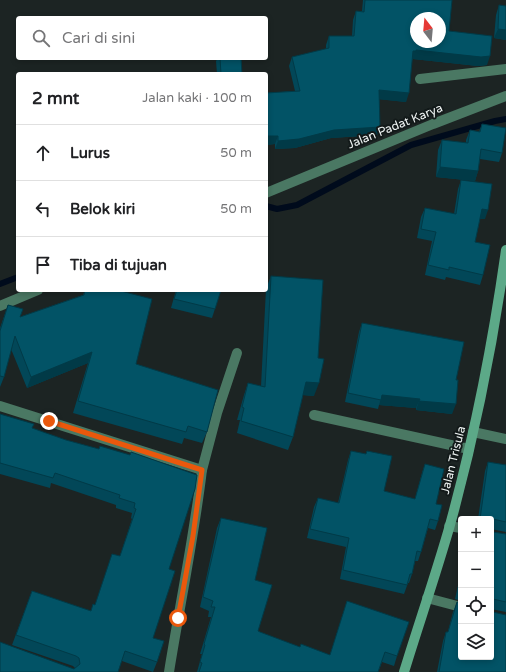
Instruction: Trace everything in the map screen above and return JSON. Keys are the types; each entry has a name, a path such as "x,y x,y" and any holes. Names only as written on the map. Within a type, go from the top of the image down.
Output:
{"street":[{"path":"420,79 506,69"},
{"name":"Jalan Padat Karya","path":"268,193 433,124 506,96"},
{"name":"Jalan Trisula","path":"404,672 449,526 469,449 504,285 506,250"},
{"path":"0,306 33,292"},
{"path":"169,672 184,579 193,536 202,470 217,413 237,353"},
{"path":"0,406 202,470"},
{"path":"314,415 469,449"},
{"path":"473,432 506,439"},
{"path":"449,526 458,528"},
{"path":"427,598 458,606"}],"building":[{"path":"365,0 452,0 449,31 492,36 490,56 481,57 416,50 413,51 409,93 379,90 380,127 334,130 299,139 278,141 278,136 268,136 268,93 300,91 292,57 329,48 329,36 354,36 356,11 364,12"},
{"path":"499,5 506,6 506,30 498,29"},
{"path":"220,60 241,60 242,72 221,72"},
{"path":"482,124 506,128 502,153 481,149 478,171 440,167 442,140 468,143 470,130 480,132"},
{"path":"461,180 492,184 488,210 482,209 475,242 490,245 483,275 449,267 449,270 428,265 436,232 421,229 425,208 456,214"},
{"path":"271,276 323,280 318,358 324,359 319,383 306,382 293,437 241,421 244,408 242,407 248,383 265,387"},
{"path":"85,292 125,292 152,299 136,364 218,390 207,432 188,426 186,432 78,401 92,352 31,377 15,336 4,377 0,376 0,331 8,305 23,309 20,317 84,295"},
{"path":"176,292 220,292 215,309 174,299"},
{"path":"362,323 464,342 456,380 458,380 456,404 419,401 420,399 382,395 381,400 348,393"},
{"path":"0,414 34,424 32,428 66,440 99,449 100,446 130,455 131,452 197,475 195,489 169,569 175,571 153,638 164,641 157,662 125,651 118,672 0,672 0,642 74,669 80,664 79,658 76,656 16,635 32,591 91,611 93,604 95,605 112,554 120,556 136,509 134,508 135,503 119,498 120,495 55,473 53,478 0,463"},
{"path":"351,451 366,454 367,451 392,456 384,491 415,499 425,464 444,469 436,504 442,505 438,521 430,519 421,552 417,551 412,574 410,574 407,585 343,570 349,538 310,529 318,498 339,503"},
{"path":"488,462 506,465 506,522 494,519 494,516 480,516"},
{"path":"221,518 267,528 255,580 272,585 258,631 300,647 301,644 330,655 347,601 409,622 397,656 385,652 378,672 199,672 202,663 200,662 204,644 215,607 211,607 213,601 203,597"},
{"path":"494,532 506,534 506,602 494,599"},
{"path":"458,602 458,660 494,660 494,612 506,615 506,672 439,672 446,632 448,632"}],"waterway":[{"path":"268,207 277,209 297,205 411,145 506,119"},
{"path":"0,284 16,278"}],"route":[{"path":"49,421 202,470 193,536 178,618"}]}
